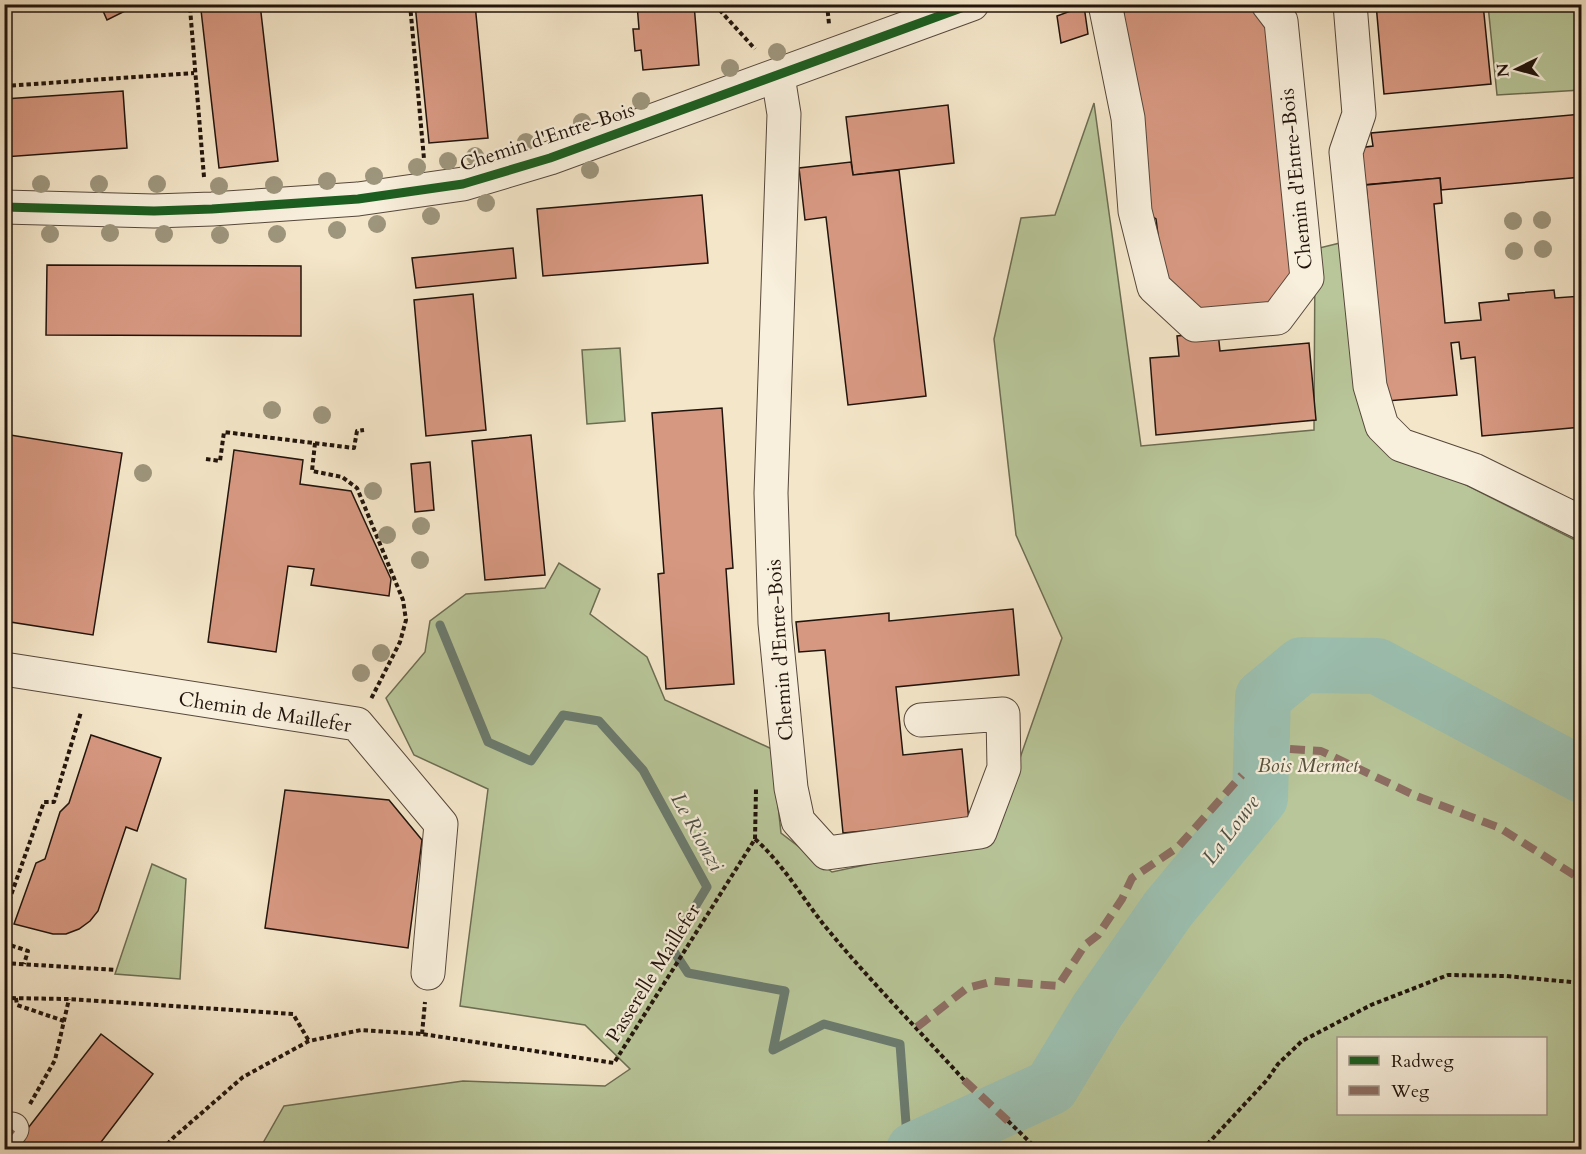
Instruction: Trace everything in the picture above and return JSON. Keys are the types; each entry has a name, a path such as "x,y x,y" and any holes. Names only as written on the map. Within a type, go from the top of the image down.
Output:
{"street":[{"name":"Chemin d'Entre-Bois","path":"4,207 154,211 212,209 358,199 463,184 550,158 769,65 972,4"},
{"name":"Chemin d'Entre-Bois","path":"1105,4 1128,118 1135,211 1154,287 1195,325 1277,318 1307,278 1281,21 1268,4"},
{"path":"1350,4 1359,114 1346,152 1370,386 1382,426 1401,445 1474,470 1581,523"},
{"name":"Chemin d'Entre-Bois","path":"769,65 784,114 771,493 775,623 791,788 798,821 827,854 980,832 1004,768 1003,714 921,720"},
{"name":"Chemin de Maillefer","path":"4,669 357,724 441,824 428,973"}],"path":[{"path":"204,181 190,8 227,4"},
{"path":"410,4 424,163"},
{"path":"717,4 716,6 769,65"},
{"path":"827,4 829,27"},
{"path":"4,86 194,73"},
{"path":"206,459 220,461 224,432 354,448 357,431 364,430"},
{"path":"315,443 312,471 342,477 357,488 403,600 405,610 406,620 400,642 357,724"},
{"path":"4,915 44,802 54,802 90,683"},
{"path":"4,943 28,951 24,964"},
{"path":"4,963 116,970"},
{"path":"1202,1149 1267,1080 1278,1064 1302,1041 1371,1005 1448,975 1506,976 1581,983"},
{"path":"4,998 69,999 293,1014 309,1041 243,1077 162,1149"},
{"path":"16,998 17,1005 64,1021"},
{"path":"8,1134 24,1114 55,1060 69,999"},
{"path":"1008,1121 1038,1149"}],"green space":[{"path":"1488,5 1581,5 1581,90 1497,95"},
{"name":"Bois Mermet","path":"1094,103 1141,446 1314,430 1315,249 1340,243 1377,440 1581,543 1581,1149 259,1150 284,1106 463,1081 605,1086 630,1069 585,1025 460,1006 488,789 414,755 386,698 425,652 430,621 466,594 545,588 559,563 600,589 590,614 647,657 665,700 772,749 781,833 832,872 992,838 1062,638 1016,535 994,339 1021,218 1055,215"},
{"path":"620,348 625,421 587,424 582,350"},
{"path":"152,864 186,879 180,979 115,974"}],"building":[{"path":"100,4 139,4 107,20"},
{"path":"260,4 278,161 219,168 201,10"},
{"path":"415,4 475,4 488,138 429,143"},
{"path":"637,4 694,4 699,65 643,70 641,50 635,51 633,29 639,29"},
{"path":"1123,4 1204,4 1209,8 1249,4 1272,23 1299,270 1269,305 1197,311 1164,283 1156,219 1142,209"},
{"path":"1376,4 1483,4 1491,84 1384,94"},
{"path":"1084,6 1088,34 1061,43 1057,16"},
{"path":"123,91 127,148 4,157 4,99"},
{"path":"948,105 954,163 853,175 846,117"},
{"path":"1582,114 1582,177 1441,190 1440,178 1362,185 1358,148 1373,146 1371,133"},
{"path":"851,162 853,175 899,170 926,396 848,405 826,217 805,220 799,168"},
{"path":"1440,178 1442,203 1434,204 1445,323 1481,320 1479,303 1509,300 1508,294 1554,290 1555,298 1582,296 1582,427 1482,436 1475,357 1461,359 1459,342 1451,343 1457,395 1387,401 1366,185"},
{"path":"702,195 708,263 543,276 537,209"},
{"path":"513,248 516,278 416,288 412,258"},
{"path":"47,265 301,266 301,336 46,335"},
{"path":"473,294 486,430 426,436 414,300"},
{"path":"1218,332 1220,351 1309,343 1316,420 1156,435 1150,358 1179,356 1177,336"},
{"path":"722,408 733,568 726,569 734,684 666,689 658,574 664,573 652,413"},
{"path":"4,434 122,453 93,635 4,621"},
{"path":"531,435 545,575 485,580 472,441"},
{"path":"234,450 303,460 300,484 351,491 391,579 389,596 311,585 314,569 288,566 276,652 208,642"},
{"path":"430,462 434,510 415,512 411,464"},
{"path":"1013,609 1019,675 896,687 903,755 962,749 969,821 843,833 825,650 799,652 796,622 889,613 889,621"},
{"path":"91,735 161,758 137,831 126,827 98,911 90,921 66,934 53,934 14,924 36,863 45,859 60,812 69,803"},
{"path":"285,790 389,800 422,840 408,948 265,928"},
{"path":"101,1034 153,1074 95,1150 11,1150"}],"waterway":[{"name":"Le Rionzi","path":"440,625 488,742 531,761 563,715 599,721 643,770 707,887 671,947 688,973 785,991 773,1050 824,1024 900,1044 908,1150"},
{"name":"La Louve","path":"914,1150 1051,1087 1097,1011 1168,909 1260,798 1263,697 1302,665 1377,666 1582,775"}],"marked path":[{"path":"1290,749 1321,751 1414,795 1500,828 1582,880"},
{"path":"917,1027 967,988 994,981 1058,986 1085,945 1098,935 1122,899 1132,878 1178,847 1242,775"},
{"path":"964,1080 1008,1121"},
{"path":"4,1139 12,1129"}],"cycle path":[{"path":"4,207 154,211 212,209 358,199 463,184 550,158 972,4"}]}
